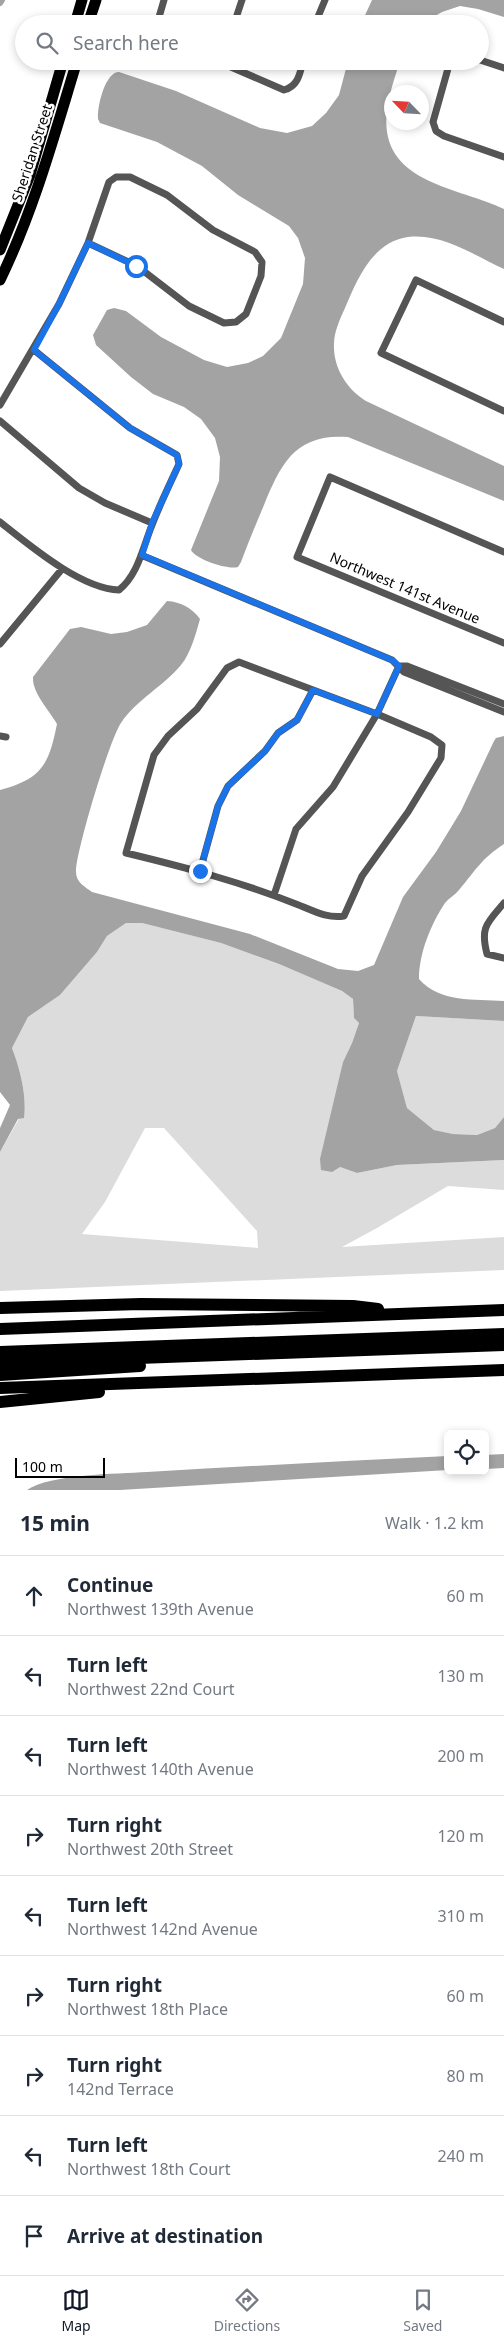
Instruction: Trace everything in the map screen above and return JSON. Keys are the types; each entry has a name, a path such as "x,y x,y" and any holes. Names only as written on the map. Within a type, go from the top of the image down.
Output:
{"highway":[{"path":"0,1308 196,1304 353,1306 418,1313"},
{"path":"0,1329 504,1310"},
{"path":"0,1352 504,1334"},
{"path":"0,1363 504,1345"},
{"path":"0,1375 300,1357 313,1352"},
{"path":"0,1388 504,1370"},
{"path":"0,1402 227,1380"}],"main road":[{"path":"78,15 82,0"},
{"path":"91,15 96,0"},
{"name":"Sheridan Street","path":"0,250 30,175 61,70"},
{"name":"Sheridan Street","path":"0,280 19,242 41,181 74,70"}],"street":[{"path":"160,15 164,0"},
{"path":"237,15 242,0"},
{"path":"318,15 325,0"},
{"path":"489,63 504,68"},
{"path":"237,70 284,90 291,88 298,78 300,70"},
{"path":"448,70 433,122 436,131 444,136 504,157"},
{"path":"0,406 59,304 88,243 109,182 116,177 130,177 166,195 213,230 255,252 262,262 261,276 246,314 236,322 224,323 189,306 136,266 88,243"},
{"path":"504,322 416,280 381,353 504,411"},
{"path":"0,523 62,569 108,590 119,590 128,583 142,555 152,523 179,464 177,455 130,428 34,350"},
{"path":"0,421 79,488 105,503 152,523"},
{"name":"Northwest 141st Avenue","path":"504,552 330,477 297,557 504,643"},
{"path":"142,555 392,660 404,672 504,712"},
{"path":"0,644 62,569"},
{"path":"239,662 313,690 377,714 430,737 442,745 442,758 408,812 362,876 344,916 333,918 274,895 200,871 126,853 154,755 168,736 197,710 227,668 239,662"},
{"path":"399,666 407,666 504,704"},
{"path":"274,895 296,829 334,787 377,714 399,666"},
{"path":"200,871 218,806 228,786 265,751 278,733 297,720 313,690"},
{"path":"504,903 485,925 484,943 487,954 504,958"}],"shaded area":[{"path":"372,0 504,0 504,17 460,6 437,15 365,15"},
{"path":"346,70 397,70 393,85 384,85 384,130 387,130 395,153 407,167 424,178 443,187 504,209 504,269 457,246 433,238 408,237 395,240 375,254 355,286 339,321 335,335 334,353 342,377 366,401 504,466 504,501 348,437 330,437 315,440 303,446 284,464 270,490 241,562 238,567 227,567 198,557 191,550 219,481 220,457 215,438 201,419 184,407 153,394 131,377 96,345 93,335 107,310 114,308 126,311 161,337 204,360 227,367 248,363 263,356 281,338 303,284 305,258 298,238 289,226 238,195 202,166 157,142 100,123 98,114 101,99 110,78 119,72 176,91 260,128 287,133 312,126 326,113 339,95"},
{"path":"167,601 186,606 200,619 195,637 188,655 181,665 167,680 127,714 116,733 87,821 77,861 76,876 81,884 92,892 250,934 338,969 358,971 374,965 403,897 436,852 461,811 494,741 496,738 504,736 504,844 484,860 445,903 427,939 421,959 419,979 427,987 447,996 504,1001 504,1021 416,1016 397,1071 407,1108 434,1130 453,1134 477,1135 495,1128 504,1117 504,1160 397,1165 357,1173 340,1167 332,1172 321,1170 320,1159 343,1062 359,1023 354,1018 353,999 342,991 279,964 221,943 142,923 126,923 107,936 97,952 60,995 28,1017 12,1048 22,1082 25,1100 24,1118 18,1119 0,1152 0,1128 10,1105 0,1092 0,790 26,781 41,768 51,750 57,724 38,695 33,683 33,677 70,629 81,627 111,634 127,632 147,625"},
{"path":"126,923 142,923 221,943 279,964 342,991 353,999 354,1018 359,1023 343,1062 341,1077 340,1167 357,1173 397,1165 504,1160 504,1190 448,1186 342,1247 504,1237 504,1270 0,1291 0,1152 19,1119 24,1117 25,1109 22,1082 12,1048 28,1017 60,995 97,952 107,936","holes":["145,1128 164,1128 257,1231 258,1248 82,1234 105,1202"]},
{"path":"416,1016 504,1021 504,1117 495,1128 477,1135 453,1134 434,1130 407,1108 397,1071"},
{"path":"504,1454 504,1468 489,1469 489,1455"},
{"path":"444,1456 444,1470 120,1490 27,1490 51,1481 102,1474"}],"route":[{"path":"136,266 88,243 59,304 34,350 101,407 130,428 177,455 179,464 152,523 142,555 392,660 399,666 377,714 313,690 297,720 278,733 265,751 228,786 218,806 200,871"}]}
